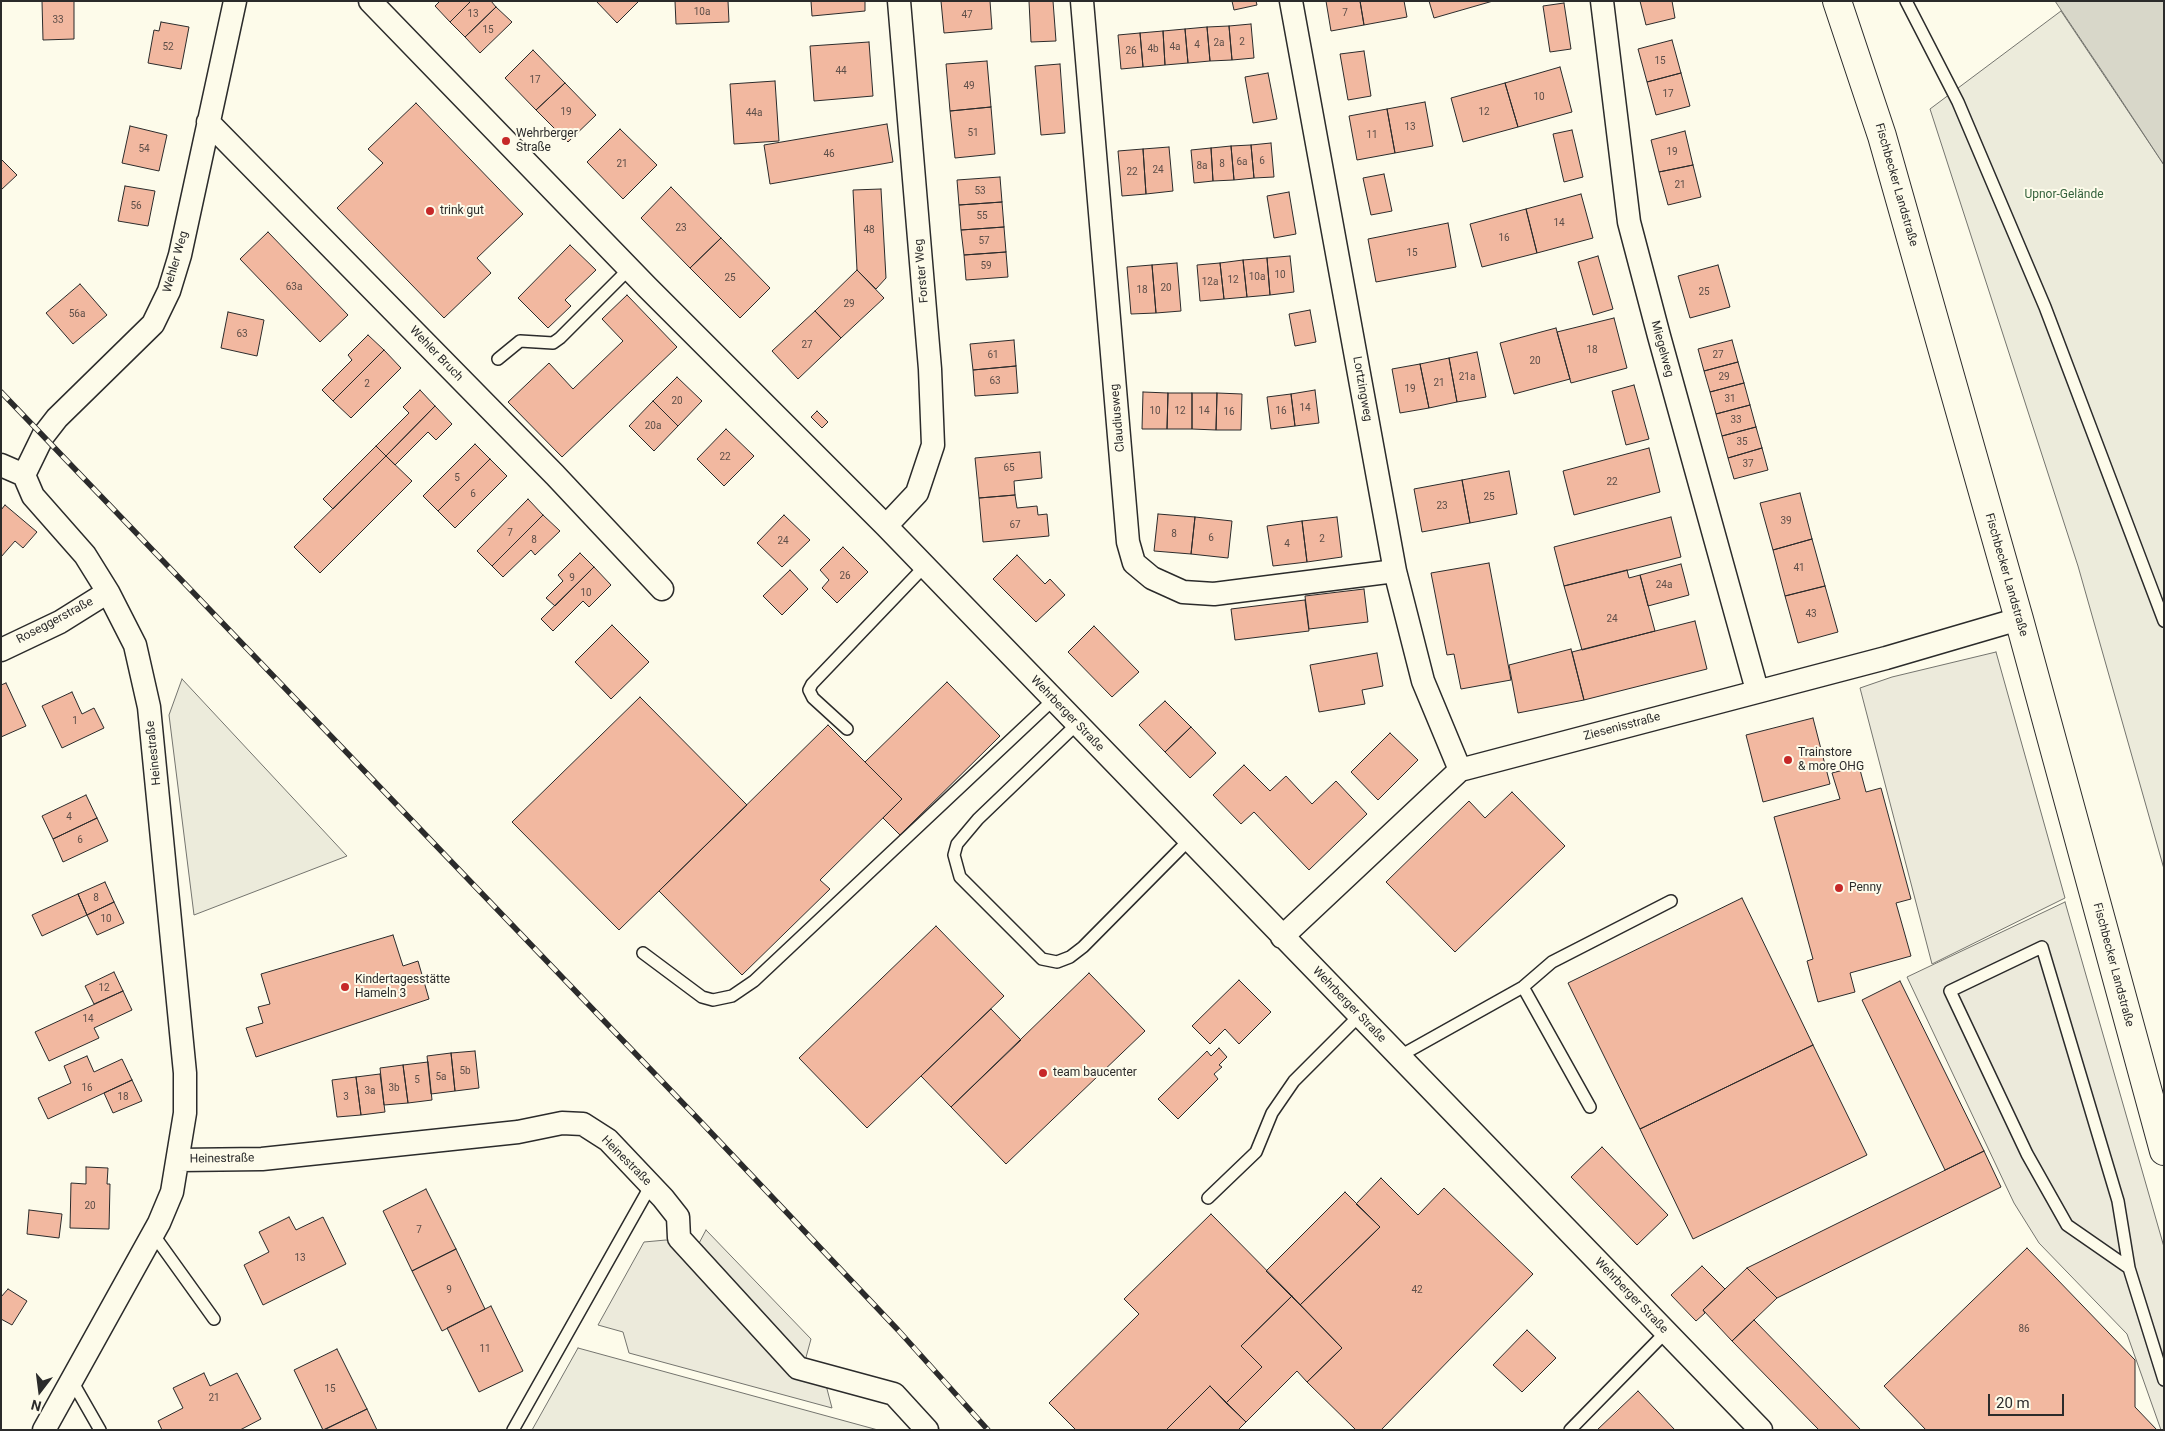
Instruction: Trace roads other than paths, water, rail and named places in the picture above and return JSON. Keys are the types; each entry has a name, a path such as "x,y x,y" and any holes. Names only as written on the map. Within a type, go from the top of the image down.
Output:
{"main road":[{"name":"Fischbecker Landstraße","path":"1837,1 1882,136 2019,619 2164,1151"}],"street":[{"name":"Wehler Weg","path":"24,474 43,436 57,418 153,324 169,291 180,255 235,1"},
{"name":"Wehrberger Straße","path":"370,1 629,268 886,526 1358,1016 1761,1430"},
{"name":"Forster Weg","path":"886,526 917,493 933,445 930,369 899,1"},
{"name":"Claudiusweg","path":"1082,1 1128,542 1134,563 1152,578 1183,592 1214,594 1395,572"},
{"name":"Lortzingweg","path":"1291,1 1395,572 1423,681 1460,770"},
{"name":"Miegelweg","path":"1602,1 1630,222 1656,327 1757,690"},
{"name":"Wehler Bruch","path":"208,122 548,468 662,589"},
{"path":"1,465 24,474"},
{"name":"Heinestraße","path":"24,474 33,496 85,555 108,592 135,645 149,706 185,1073 185,1112 172,1192 153,1234 44,1430"},
{"name":"Roseggerstraße","path":"1,650 60,622 108,592"},
{"name":"Ziesenisstraße","path":"1282,937 1460,770 1757,690 1886,658 2019,619"},
{"name":"Heinestraße","path":"178,1160 262,1158 518,1132 562,1123 583,1124 608,1140 651,1185 678,1217 679,1238 798,1368 894,1394 927,1430"}],"lane":[{"path":"1906,1 1958,102 2045,307 2164,621"},
{"path":"498,359 520,342 553,343 629,268"},
{"path":"847,729 813,698 809,690 812,684 924,567"},
{"path":"642,953 702,997 713,1000 732,996 754,981 1053,700"},
{"path":"1077,724 978,819 957,844 954,855 960,877 1042,959 1057,962 1070,957 1082,947 1189,840"},
{"path":"1398,1056 1522,987 1552,962 1671,901"},
{"path":"2129,1268 2067,1225 2027,1154 1950,991 2042,947 2118,1201 2129,1268 2164,1380"},
{"path":"1522,987 1590,1107"},
{"path":"1208,1198 1256,1152 1272,1113 1294,1081 1358,1016"},
{"path":"513,1430 651,1185"},
{"path":"153,1234 214,1319"},
{"path":"1570,1430 1666,1332"},
{"path":"72,1381 100,1430"}],"railway":[{"path":"1,392 702,1123 898,1330 988,1430"}],"place":[{"name":"Wehrberger Straße","path":"506,141"},
{"name":"trink gut","path":"430,211"},
{"name":"Trainstore & more OHG","path":"1788,760"},
{"name":"Penny","path":"1839,888"},
{"name":"Kindertagesstätte Hameln 3","path":"345,987"},
{"name":"team baucenter","path":"1043,1073"}],"park label":[{"name":"Upnor-Gelände","path":"2064,195"}]}
